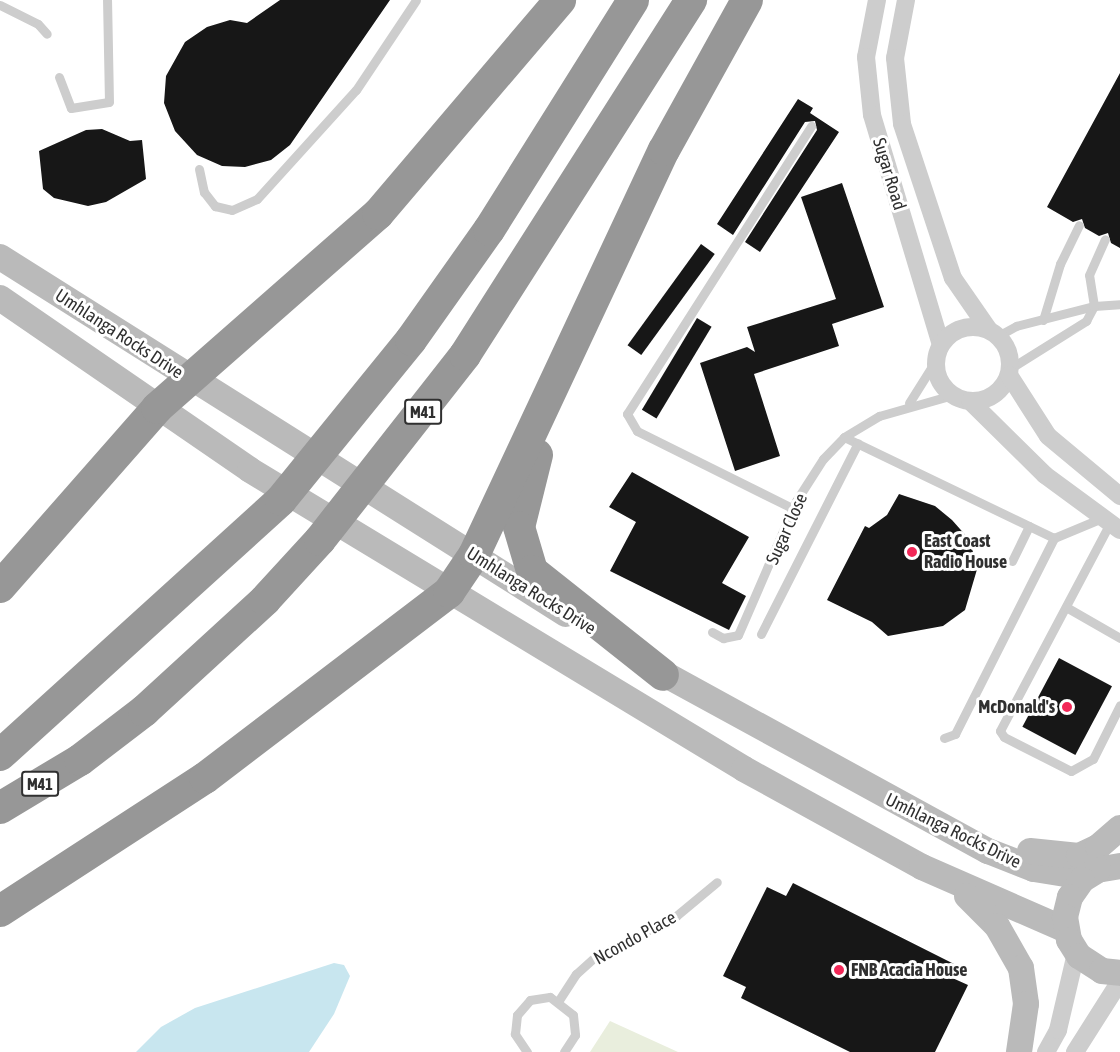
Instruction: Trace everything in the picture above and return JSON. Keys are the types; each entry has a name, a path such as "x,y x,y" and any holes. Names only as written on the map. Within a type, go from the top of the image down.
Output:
{"highway":[{"path":"0,586 156,408 188,378 327,262 378,214 560,0"},
{"name":"M41","path":"0,755 28,726 118,650 280,500 411,340 489,230 633,0"},
{"name":"M41","path":"0,808 80,760 144,711 265,600 392,453 520,272 691,0"},
{"path":"0,911 206,778 449,592 474,555 664,150 747,0"},
{"path":"570,351 521,503 522,547 532,571 551,590 663,675"},
{"path":"0,744 28,726"},
{"path":"0,832 80,760"}],"main road":[{"name":"Umhlanga Rocks Drive","path":"0,257 231,407 474,555 663,675 910,812 1005,859 1085,877"},
{"name":"Umhlanga Rocks Drive","path":"0,298 156,408 449,592 744,769 949,880 1071,941 1095,968 1120,973"},
{"path":"910,812 1056,857 1089,852 1120,828"},
{"path":"1071,941 1068,901 1085,877 1117,862"},
{"path":"949,880 988,915 1017,957 1026,993 1019,1052"}],"street":[{"name":"Sugar Road","path":"877,0 866,57 872,115 939,353"},
{"name":"Sugar Road","path":"906,0 895,58 902,124 953,278 993,333"},
{"path":"1111,524 1045,475 970,401 952,395 939,380 939,353 962,328 993,333 1008,350 1010,372 1048,436 1120,496"},
{"path":"970,401 994,396 1010,372"},
{"path":"1046,1052 1058,1030 1071,941"},
{"path":"1075,1052 1120,981"}],"lane":[{"path":"59,77 71,108 109,102 107,0"},
{"path":"199,170 204,192 215,207 232,210 256,199 356,90 416,0"},
{"path":"0,5 38,24 47,34"},
{"path":"792,508 637,431 627,414 811,126"},
{"path":"1043,320 1060,264 1079,225"},
{"path":"1010,372 1080,327 1094,306 1089,275 1105,239"},
{"path":"993,333 1094,306 1120,304"},
{"path":"907,405 939,353"},
{"name":"Sugar Close","path":"712,632 723,638 738,635 792,508 823,459 844,437 907,405 952,395"},
{"path":"844,437 1054,538 1111,524"},
{"path":"761,634 858,443"},
{"path":"1111,524 1001,726 1001,734 1066,770 1078,769 1093,759 1120,705"},
{"path":"1012,561 1029,526"},
{"path":"944,738 955,734 1054,538"},
{"path":"1066,607 1120,638"},
{"name":"Ncondo Place","path":"559,1000 576,974 595,957 676,916 717,882"},
{"path":"527,1052 519,1048 514,1024 523,1006 540,997 559,1000 576,1025 564,1052"}],"green space":[{"path":"610,1021 678,1052 590,1052"}],"water":[{"path":"334,963 344,965 350,976 334,1014 309,1052 136,1052 161,1027 195,1008"}],"building":[{"path":"280,0 390,0 290,145 271,160 245,167 222,166 197,155 175,131 164,103 166,76 185,42 207,27 230,20 247,23"},
{"path":"1120,73 1120,248 1111,243 1108,233 1099,236 1085,228 1082,219 1073,222 1047,207"},
{"path":"798,99 813,108 810,113 839,132 760,252 745,242 817,130 815,121 805,122 733,235 717,224"},
{"path":"102,129 130,141 142,140 146,179 106,202 88,206 54,198 43,189 39,151 86,130"},
{"path":"842,183 884,307 832,324 839,346 754,374 780,456 735,471 700,363 747,347 755,352 747,327 836,299 801,197"},
{"path":"701,244 715,254 641,355 628,345"},
{"path":"697,318 712,327 656,418 642,410"},
{"path":"632,472 749,537 722,583 746,596 729,630 610,571 636,522 609,507"},
{"name":"East Coast Radio House","path":"899,494 935,506 952,520 968,538 978,566 965,610 943,626 888,636 872,622 827,600 865,526 869,528 887,515"},
{"name":"McDonald's","path":"1059,658 1112,686 1075,755 1022,727"},
{"name":"FNB Acacia House","path":"793,883 954,964 948,976 968,985 935,1052 850,1052 741,998 746,987 723,976 767,887 786,896"}],"place":[{"name":"East Coast Radio House","path":"912,552"},
{"name":"McDonald's","path":"1067,707"},
{"name":"FNB Acacia House","path":"839,970"}]}
